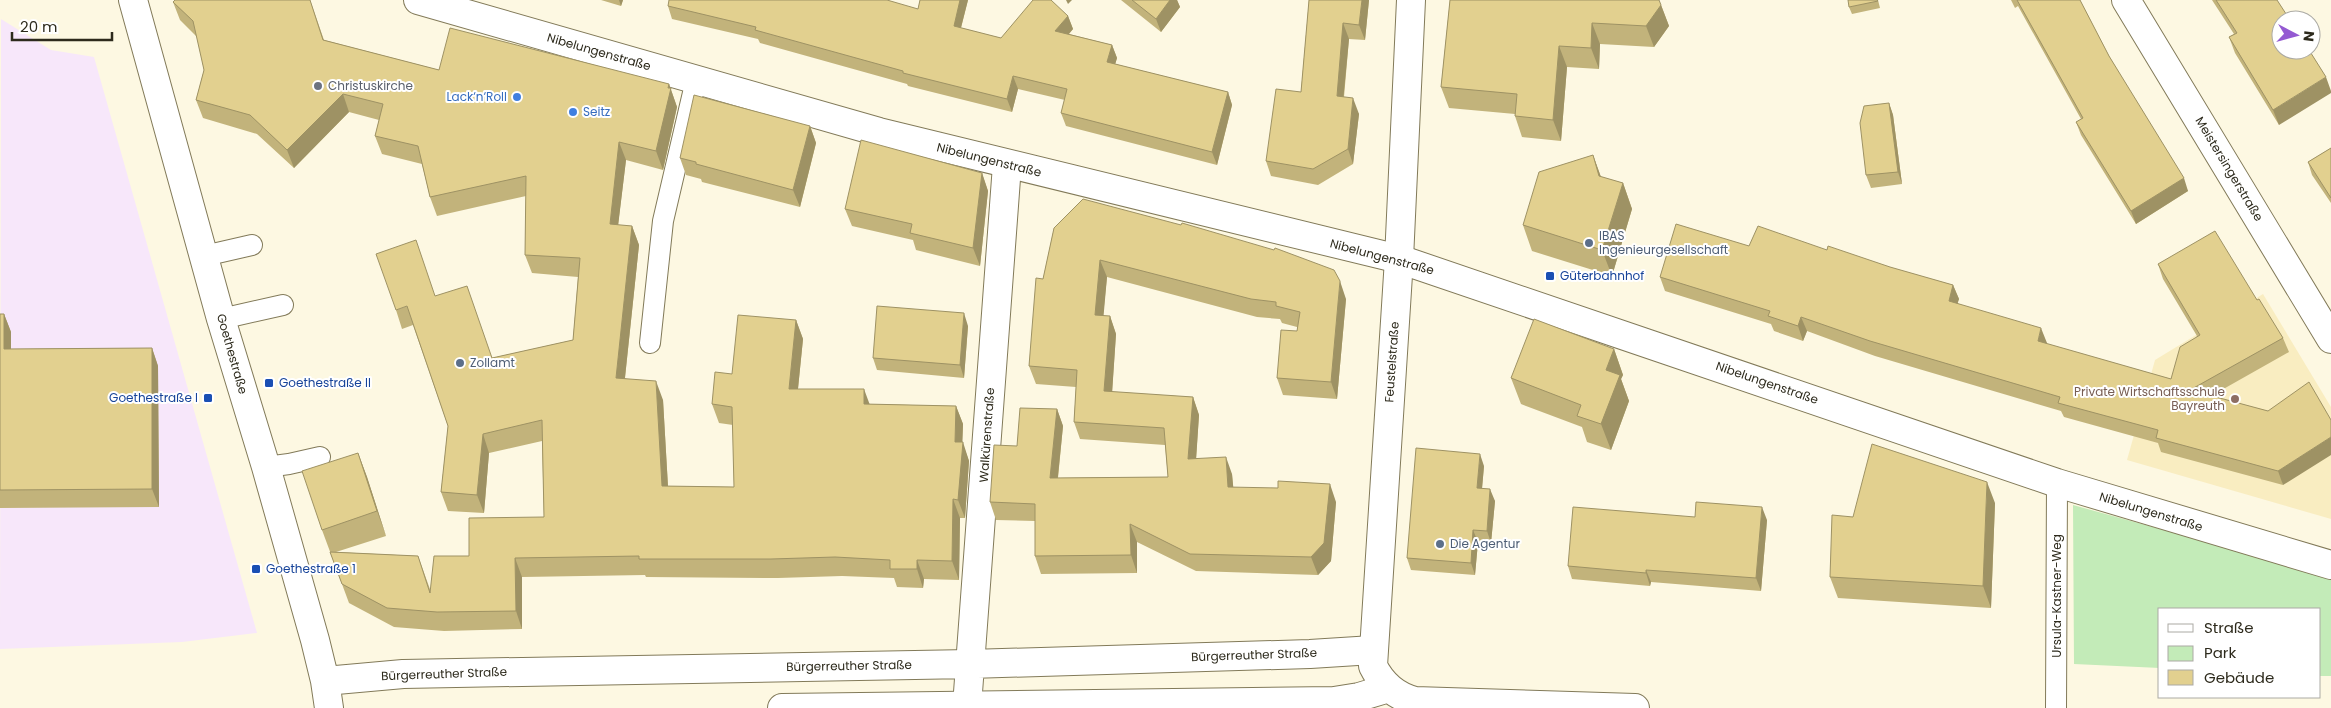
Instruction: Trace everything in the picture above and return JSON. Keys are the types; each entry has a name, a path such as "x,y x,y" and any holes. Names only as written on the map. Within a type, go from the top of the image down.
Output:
{"street":[{"name":"Goethestraße","path":"132,0 221,319 266,467 325,681 329,708"},
{"name":"Nibelungenstraße","path":"418,0 879,132 1399,259 2057,484 2331,566"},
{"name":"Feustelstraße","path":"1400,699 1379,677 1372,666 1372,650 1399,259 1411,0"},
{"name":"Meistersingerstraße","path":"2126,0 2331,339"},
{"name":"Walkürenstraße","path":"967,706 1007,164"},
{"name":"Bürgerreuther Straße","path":"325,681 403,674 970,664 1310,654 1372,650"},
{"path":"782,708 1334,701 1359,697 1546,707 1634,708"}],"lane":[{"path":"650,343 664,222 696,80"},
{"path":"204,256 252,245"},
{"path":"221,319 283,305"},
{"path":"266,467 289,464 320,456"},
{"name":"Ursula-Kastner-Weg","path":"2056,708 2057,484"}],"shaded area":[{"path":"1,19 51,50 94,57 257,633 182,642 0,649"},
{"name":"Private Wirtschaftsschule Bayreuth","path":"2263,294 2331,407 2331,519 2127,460 2155,360"}],"green space":[{"path":"2073,505 2331,576 2331,676 2321,676 2321,608 2158,608 2158,668 2074,664"}],"building":[{"path":"175,0 310,0 323,40 439,70 450,28 669,84 668,88 671,88 656,151 619,142 610,224 632,226 616,378 656,381 662,486 734,487 732,407 712,404 715,372 732,374 738,315 796,320 789,389 864,389 864,404 956,406 955,442 963,442 958,500 953,499 952,561 917,560 917,569 890,569 890,560 835,557 771,559 639,559 639,556 515,558 516,611 437,612 387,608 342,584 330,552 418,556 430,593 434,556 469,556 469,518 544,517 542,420 483,434 477,495 441,492 448,426 407,306 396,310 376,254 416,240 435,296 467,286 492,358 573,340 580,258 525,255 526,176 430,197 418,146 375,136 383,104 343,94 287,150 250,115 196,100 204,70 193,21 173,2"},
{"path":"669,0 887,0 918,9 920,0 960,0 954,26 1001,38 1033,0 1051,0 1068,16 1055,31 1112,45 1107,62 1228,92 1212,152 1061,113 1067,89 1013,76 1007,99 903,73 903,71 755,30 756,27 668,6"},
{"path":"1132,0 1170,0 1156,19"},
{"path":"1309,0 1362,0 1359,25 1343,23 1337,96 1353,98 1348,149 1313,169 1266,161 1276,89 1301,92"},
{"path":"1450,0 1659,0 1661,5 1646,26 1592,23 1591,48 1559,46 1553,120 1515,116 1517,94 1441,87"},
{"path":"1848,0 1877,0 1878,1 1849,7"},
{"path":"2017,0 2080,0 2109,56 2184,178 2131,211 2076,122 2083,118"},
{"path":"2216,0 2277,0 2284,10 2271,10 2271,60 2315,60 2326,77 2273,110 2229,37 2237,33"},
{"path":"694,95 810,126 793,190 680,158"},
{"path":"1889,103 1898,172 1866,175 1860,123 1864,106"},
{"path":"861,140 982,173 973,248 910,233 912,224 845,209"},
{"path":"2331,148 2331,198 2308,162"},
{"path":"1593,155 1599,176 1623,183 1602,250 1523,225 1539,172"},
{"path":"1083,199 1181,225 1182,223 1274,250 1275,248 1334,270 1340,281 1331,382 1277,378 1281,330 1297,331 1300,312 1276,306 1276,302 1251,299 1100,260 1095,315 1110,316 1104,391 1193,397 1188,459 1226,457 1228,487 1278,488 1278,481 1330,484 1324,543 1311,557 1190,554 1130,524 1131,555 1035,556 1035,504 990,502 994,445 1017,446 1020,408 1057,409 1050,478 1168,477 1164,428 1074,422 1077,370 1029,366 1036,278 1043,279 1054,228"},
{"path":"1676,224 1749,246 1758,226 1827,250 1828,246 1890,267 1953,285 1949,301 2041,328 2038,341 2171,379 2180,347 2200,335 2158,264 2215,231 2257,300 2259,299 2283,338 2190,390 2268,411 2309,382 2331,420 2331,437 2278,471 2156,438 2158,430 2058,403 2060,397 1870,341 1801,317 1798,326 1768,316 1770,311 1660,277"},
{"path":"877,306 964,313 960,365 873,358"},
{"path":"0,314 4,314 4,349 152,348 152,489 0,490"},
{"path":"1534,319 1614,349 1606,370 1620,375 1601,424 1577,416 1581,405 1511,378"},
{"path":"1872,444 1987,482 1983,586 1830,577 1832,515 1853,517"},
{"path":"1416,448 1480,454 1477,488 1490,489 1487,531 1473,530 1471,563 1407,558"},
{"path":"358,453 377,511 322,530 302,471"},
{"path":"1696,502 1762,507 1756,578 1646,570 1646,573 1568,566 1573,507 1695,517"}],"place":[{"name":"Christuskirche","path":"318,86"},
{"name":"Lack‘n‘Roll","path":"517,97"},
{"name":"Seitz","path":"573,112"},
{"name":"IBAS Ingenieurgesellschaft","path":"1589,243"},
{"name":"Güterbahnhof","path":"1550,276"},
{"name":"Zollamt","path":"460,363"},
{"name":"Goethestraße II","path":"269,383"},
{"name":"Goethestraße I","path":"208,398"},
{"name":"Private Wirtschaftsschule Bayreuth","path":"2235,399"},
{"name":"Die Agentur","path":"1440,544"},
{"name":"Goethestraße 1","path":"256,569"}]}
